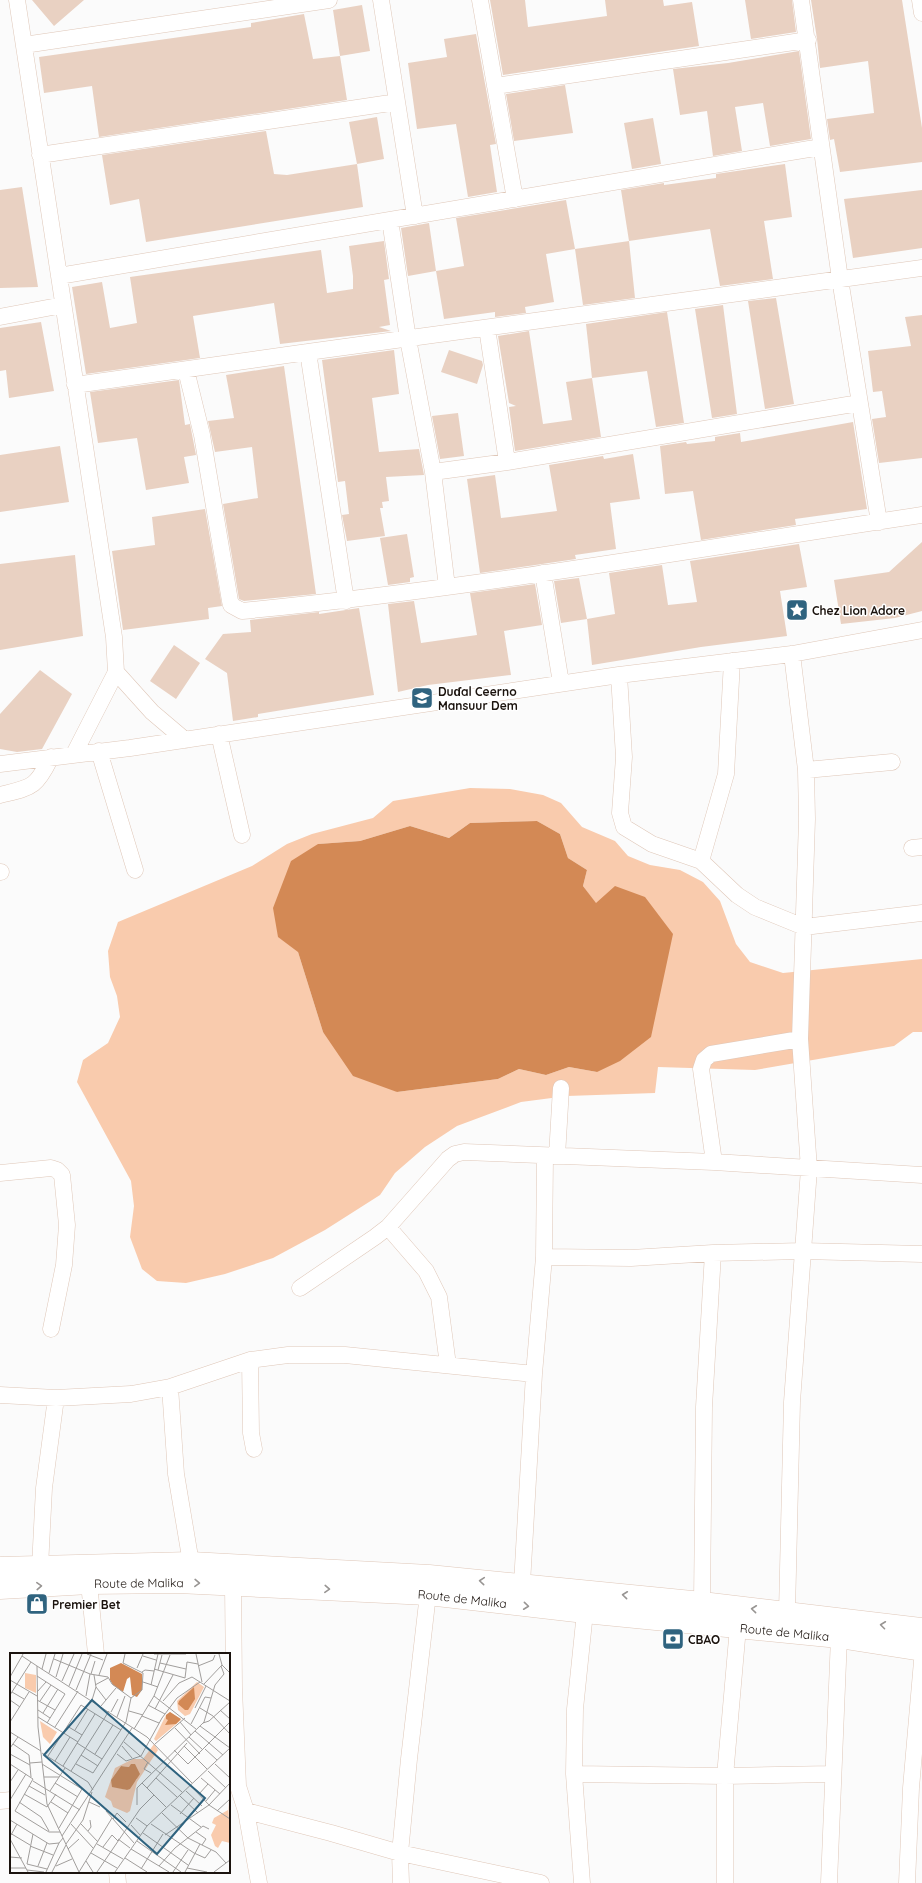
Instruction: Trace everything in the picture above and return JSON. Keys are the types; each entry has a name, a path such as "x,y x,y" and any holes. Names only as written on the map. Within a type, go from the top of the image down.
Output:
{"main road":[{"name":"Route de Malika","path":"0,1568 191,1563 430,1576 522,1584 787,1612 922,1629"},
{"name":"Route de Malika","path":"0,1588 89,1583 233,1584 428,1594 585,1612 839,1637 922,1650"}],"street":[{"path":"17,0 114,637 116,672 74,754"},
{"path":"24,45 329,0"},
{"path":"381,0 415,216"},
{"path":"480,0 515,199"},
{"path":"802,0 840,279 879,522"},
{"path":"495,86 808,40"},
{"path":"40,155 397,102"},
{"path":"59,276 821,147"},
{"path":"390,220 408,339 433,472 447,587"},
{"path":"75,386 308,352 922,268"},
{"path":"0,317 63,304"},
{"path":"487,328 508,462"},
{"path":"308,352 346,601"},
{"path":"186,370 202,436 231,605 242,611 346,601 447,587 922,515"},
{"path":"433,472 508,462 859,403"},
{"path":"543,572 561,683"},
{"path":"0,764 185,740 561,683 792,654 922,630"},
{"path":"787,1612 792,1402 809,1169 800,1039 807,819 806,770 792,654"},
{"path":"701,861 726,774 732,661"},
{"path":"116,672 152,712 185,740"},
{"path":"619,675 624,757 620,813 624,828 652,844 701,861 737,895 755,907 804,927 922,913"},
{"path":"219,734 242,835"},
{"path":"99,751 135,870"},
{"path":"0,795 28,788 38,782 50,757"},
{"path":"806,770 892,762"},
{"path":"714,1162 701,1069 704,1060 711,1054 800,1039"},
{"path":"522,1584 534,1374 551,1156 562,1088"},
{"path":"300,1288 375,1238 388,1227 448,1159 455,1154 464,1152 714,1162 922,1175"},
{"path":"0,1173 51,1168 57,1170 62,1175 67,1225 64,1265 51,1329"},
{"path":"388,1227 426,1271 439,1297 448,1365"},
{"path":"544,1256 632,1258 713,1253 802,1251 922,1254"},
{"path":"702,1603 704,1407 713,1253"},
{"path":"0,1395 56,1398 124,1394 170,1386 250,1360 288,1355 345,1355 534,1374"},
{"path":"250,1360 251,1433 254,1449"},
{"path":"170,1386 176,1474 191,1563"},
{"path":"40,1567 44,1488 56,1398"},
{"path":"89,1583 96,1653"},
{"path":"233,1584 234,1787 246,1811 259,1883"},
{"path":"402,1883 400,1853 428,1594"},
{"path":"582,1883 574,1774 575,1709 585,1612"},
{"path":"725,1883 726,1776 738,1627"},
{"path":"829,1883 832,1774 839,1637"},
{"path":"907,1883 916,1788 922,1661"},
{"path":"574,1774 726,1776 832,1774"},
{"path":"0,1801 10,1800"},
{"path":"246,1811 400,1853 541,1883"},
{"path":"117,1873 118,1883"}],"shaded area":[{"path":"470,788 510,789 543,795 561,803 582,827 615,841 628,856 650,865 680,870 703,882 720,901 736,944 750,962 783,973 922,959 922,1032 913,1032 894,1046 755,1070 658,1067 655,1093 567,1096 521,1102 457,1126 425,1147 395,1173 380,1195 325,1230 273,1258 225,1274 186,1283 157,1281 142,1269 130,1237 134,1206 131,1181 77,1082 83,1060 108,1043 120,1017 117,996 110,977 108,951 118,922 252,866 287,844 312,834 373,818 393,801","holes":["537,821 560,834 568,858 587,870 583,886 596,904 597,1072 569,1067 546,1075 519,1069 498,1079 397,1092 323,1032 298,952 318,844 360,841 410,826 449,838 470,823"]},
{"path":"537,821 560,834 568,858 587,870 583,886 596,903 615,886 645,897 673,934 651,1037 620,1061 597,1072 569,1067 546,1075 519,1069 498,1079 397,1092 353,1076 323,1032 298,952 278,937 273,908 291,861 318,844 360,841 410,826 449,838 470,823"}],"building":[{"path":"32,0 84,0 54,26"},
{"path":"490,0 525,0 528,27 607,16 605,0 663,0 664,6 692,2 699,46 503,75"},
{"path":"745,0 792,0 796,32 751,39"},
{"path":"811,0 902,0 922,128 922,162 840,172 834,139 830,140 827,119 874,113 868,61 820,68"},
{"path":"362,5 370,51 340,56 333,10"},
{"path":"304,14 313,59 340,56 347,100 99,137 92,86 44,93 39,57 251,27 251,23"},
{"path":"476,34 496,144 490,145 497,192 468,197 456,124 417,129 408,63 447,57 444,39"},
{"path":"799,51 811,139 770,146 763,103 735,107 742,151 713,156 707,111 680,115 673,69 728,63"},
{"path":"565,85 573,133 514,141 506,94"},
{"path":"377,117 384,159 357,164 349,122"},
{"path":"653,118 661,164 632,169 624,123"},
{"path":"266,131 274,174 287,175 357,164 363,207 146,242 139,199 110,205 102,155"},
{"path":"785,164 792,217 764,221 773,279 720,286 710,229 629,241 621,190 664,183 664,185 716,178 716,174"},
{"path":"22,187 38,287 0,288 0,190"},
{"path":"922,190 922,248 853,258 844,199"},
{"path":"566,200 575,249 546,254 554,302 525,307 526,313 495,317 495,312 444,319 436,271 464,266 456,218"},
{"path":"429,223 436,271 408,276 401,228"},
{"path":"384,241 389,279 384,280 390,325 379,327 391,331 280,344 274,303 193,316 200,358 86,374 72,287 102,282 110,328 137,323 130,277 321,250 327,293 353,289 353,276 349,246"},
{"path":"629,241 635,298 583,305 575,249"},
{"path":"776,298 794,404 765,409 748,301"},
{"path":"723,305 737,414 712,418 695,309"},
{"path":"667,312 684,423 656,427 647,371 592,378 586,324"},
{"path":"922,315 922,458 879,463 872,419 886,417 882,391 873,392 868,351 911,346 905,317"},
{"path":"41,322 54,391 9,398 6,370 0,371 0,328"},
{"path":"529,331 543,424 572,420 566,382 592,378 601,437 515,451 509,407 516,406 509,403 498,336"},
{"path":"394,350 399,394 372,398 379,452 419,449 424,475 386,477 389,501 382,502 383,508 380,508 385,536 347,541 342,515 349,514 345,481 338,482 322,360"},
{"path":"449,350 482,361 483,365 477,384 441,372"},
{"path":"284,366 316,594 244,601 239,599 223,504 258,498 252,447 215,452 208,421 234,418 226,375"},
{"path":"179,380 185,425 190,424 196,455 184,457 189,483 146,490 137,438 98,443 90,392"},
{"path":"458,413 464,456 440,459 432,416"},
{"path":"853,422 867,509 795,519 796,525 701,540 693,491 665,494 660,446 686,442 687,444 715,441 715,437 740,433 741,442"},
{"path":"60,446 69,502 0,512 0,455"},
{"path":"633,454 640,499 610,503 616,549 575,555 576,559 480,573 467,479 495,475 501,518 557,511 549,465 603,456 604,459"},
{"path":"205,509 222,606 208,608 209,619 123,630 112,551 155,545 152,517"},
{"path":"407,534 414,577 410,578 410,582 388,585 380,538"},
{"path":"922,542 922,611 895,618 841,624 834,580 889,572"},
{"path":"799,544 807,587 780,591 787,636 701,647 592,665 587,619 615,614 609,573 662,565 668,605 697,602 690,561"},
{"path":"75,555 83,636 0,650 0,564"},
{"path":"579,578 587,619 561,623 554,581"},
{"path":"535,584 542,625 504,631 511,675 428,685 398,692 388,604 414,601 421,643 477,635 470,593"},
{"path":"359,608 374,695 258,714 258,717 233,721 227,673 205,659 223,634 251,632 250,620 319,612 319,614"},
{"path":"174,645 200,663 176,699 150,681"},
{"path":"40,670 72,694 42,749 17,752 0,749 0,714"}],"place":[{"name":"Chez Lion Adore","path":"797,610"},
{"name":"Duɗal Ceerno Mansuur Dem","path":"422,698"},
{"name":"Premier Bet","path":"37,1604"},
{"name":"CBAO","path":"673,1639"}]}
